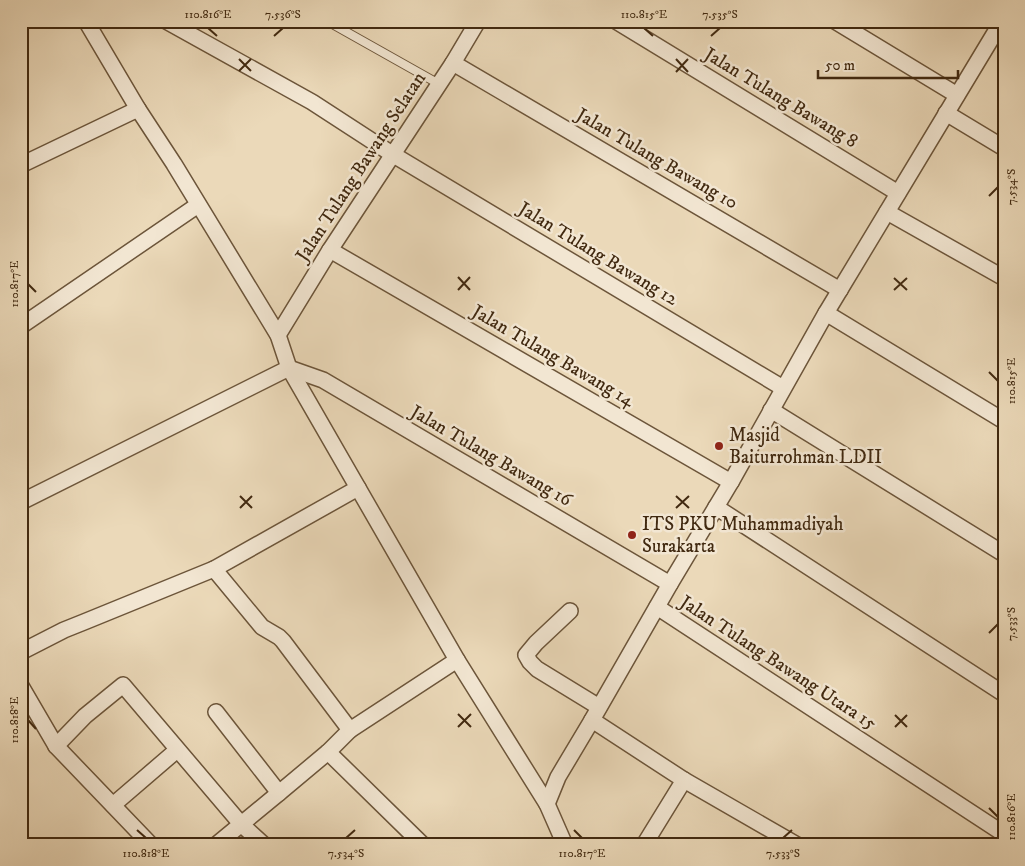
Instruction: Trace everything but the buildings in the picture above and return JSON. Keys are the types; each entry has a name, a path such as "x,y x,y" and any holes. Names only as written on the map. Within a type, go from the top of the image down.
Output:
{"street":[{"path":"86,21 138,109 159,139 278,335 290,368 458,660 547,804 566,845"},
{"name":"Jalan Tulang Bawang 12","path":"166,21 312,102 392,154 784,388"},
{"name":"Jalan Tulang Bawang Selatan","path":"278,335 330,250 453,63 478,21"},
{"name":"Jalan Tulang Bawang 8","path":"616,21 898,193"},
{"path":"835,21 958,95"},
{"path":"547,804 558,777 731,482 826,313 1002,21"},
{"name":"Jalan Tulang Bawang 10","path":"453,63 840,290"},
{"path":"21,165 138,109"},
{"path":"946,113 1004,148"},
{"path":"21,326 198,204"},
{"path":"887,212 1004,278"},
{"name":"Jalan Tulang Bawang 14","path":"330,250 731,482"},
{"path":"826,313 1004,421"},
{"path":"21,502 290,368"},
{"name":"Jalan Tulang Bawang 16","path":"290,368 323,380 670,584"},
{"path":"771,410 1004,554"},
{"path":"21,652 64,630 214,569 358,488"},
{"path":"716,507 1004,694"},
{"path":"214,569 262,627 283,641 350,730"},
{"name":"Jalan Tulang Bawang Utara 15","path":"657,607 1004,834"},
{"path":"570,611 536,643 523,659 530,662 536,669 684,780 797,845"},
{"path":"216,845 328,752 350,730 458,660"},
{"path":"56,746 85,716 123,685 241,824 264,845"},
{"path":"21,686 27,709 56,746 151,845"},
{"path":"216,712 279,793"},
{"path":"113,805 177,750"},
{"path":"328,752 423,845"},
{"path":"644,845 684,780"}],"lane":[{"path":"327,21 439,84"}],"place":[{"name":"Masjid Baiturrohman LDII","path":"719,446"},
{"name":"ITS PKU Muhammadiyah Surakarta","path":"632,535"}]}
